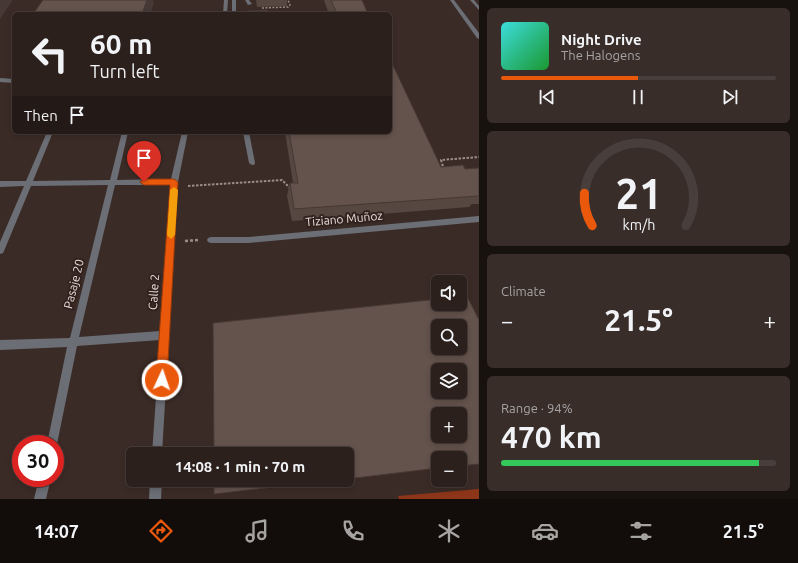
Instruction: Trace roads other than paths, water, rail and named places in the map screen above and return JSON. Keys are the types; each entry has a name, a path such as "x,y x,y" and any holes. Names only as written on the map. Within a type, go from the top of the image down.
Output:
{"street":[{"path":"225,12 226,0"},
{"path":"234,0 234,12"},
{"path":"452,0 479,37"},
{"path":"472,0 479,9"},
{"path":"0,80 12,81"},
{"path":"0,251 49,134"},
{"name":"Pasaje 20","path":"54,435 73,342 125,134"},
{"name":"Calle 2","path":"157,447 174,185 185,134"},
{"path":"246,134 252,164"},
{"path":"0,184 113,182 174,185"},
{"name":"Tiziano Muñoz","path":"211,240 249,240 479,220"},
{"path":"0,345 73,342 165,335"},
{"path":"40,499 43,487"},
{"path":"155,499 156,487"}]}
